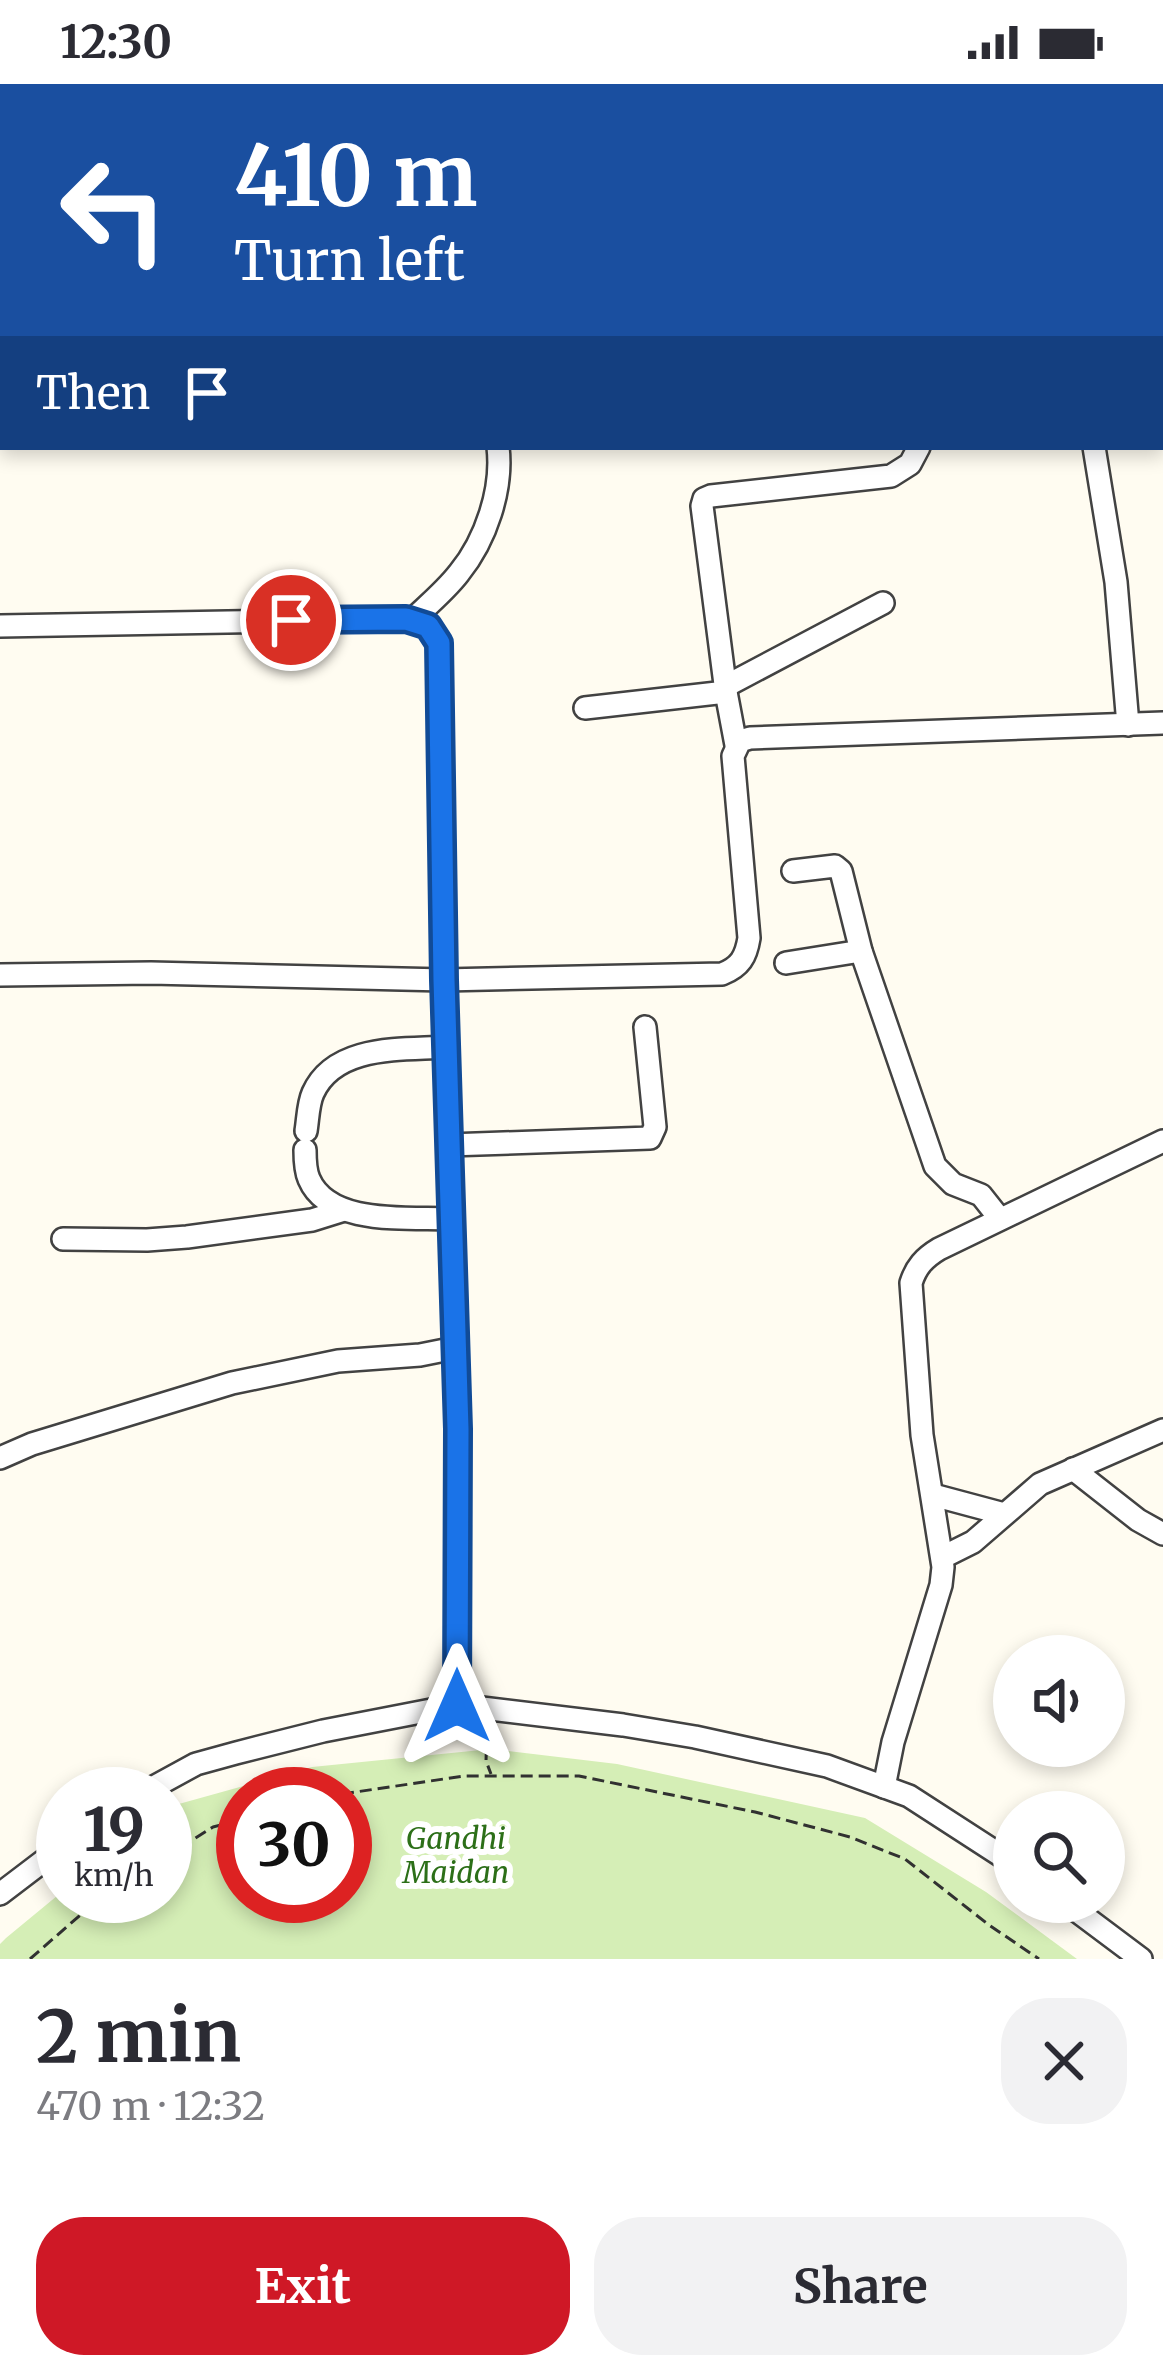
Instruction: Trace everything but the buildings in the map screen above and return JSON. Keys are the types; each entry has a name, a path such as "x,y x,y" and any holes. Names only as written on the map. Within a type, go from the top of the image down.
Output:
{"street":[{"path":"412,620 459,574 475,549 496,490 498,450"},
{"path":"0,975 151,973 444,980 705,976 733,970 747,953 749,938 733,756 736,745 704,499 891,476 910,464 917,450"},
{"path":"1094,450 1116,582 1127,725"},
{"path":"584,707 726,689 883,603"},
{"path":"0,626 412,620 428,626 439,643 455,1348 457,1706"},
{"path":"736,745 750,738 1163,723"},
{"path":"793,871 839,868 861,950 935,1166 953,1184 981,1195 1000,1219"},
{"path":"786,963 861,950"},
{"path":"448,1144 650,1138 655,1127 644,1027"},
{"path":"446,1047 380,1051 348,1060 312,1094 305,1140 309,1181 330,1203 362,1215 451,1220"},
{"path":"884,1787 940,1585 943,1557 922,1436 911,1283 915,1271 927,1256 1163,1142"},
{"path":"63,1239 187,1237 313,1220 344,1210"},
{"path":"0,1458 232,1383 338,1361 455,1348"},
{"path":"943,1557 973,1542 1040,1484 1162,1433"},
{"path":"1073,1469 1163,1534"},
{"path":"933,1495 1004,1514"},
{"path":"190,1767 323,1732 457,1706 543,1714 695,1737 808,1761 909,1796 993,1850"},
{"path":"0,1894 36,1867"},
{"path":"1093,1923 1142,1959"}],"path":[{"path":"488,1709 486,1761 491,1776"},
{"path":"372,1790 464,1776 579,1776 755,1812 850,1837 905,1859 1039,1959"},
{"path":"30,1959 71,1923"}],"green space":[{"name":"Gandhi Maidan","path":"491,1749 617,1764 865,1818 993,1897 993,1923 1028,1923 1077,1959 0,1959 0,1944 36,1914 36,1923 192,1923 192,1800 216,1794 216,1923 372,1923 372,1767 312,1767"}],"route":[{"path":"291,620 406,619 428,626 439,643 458,1429 457,1706"}]}
